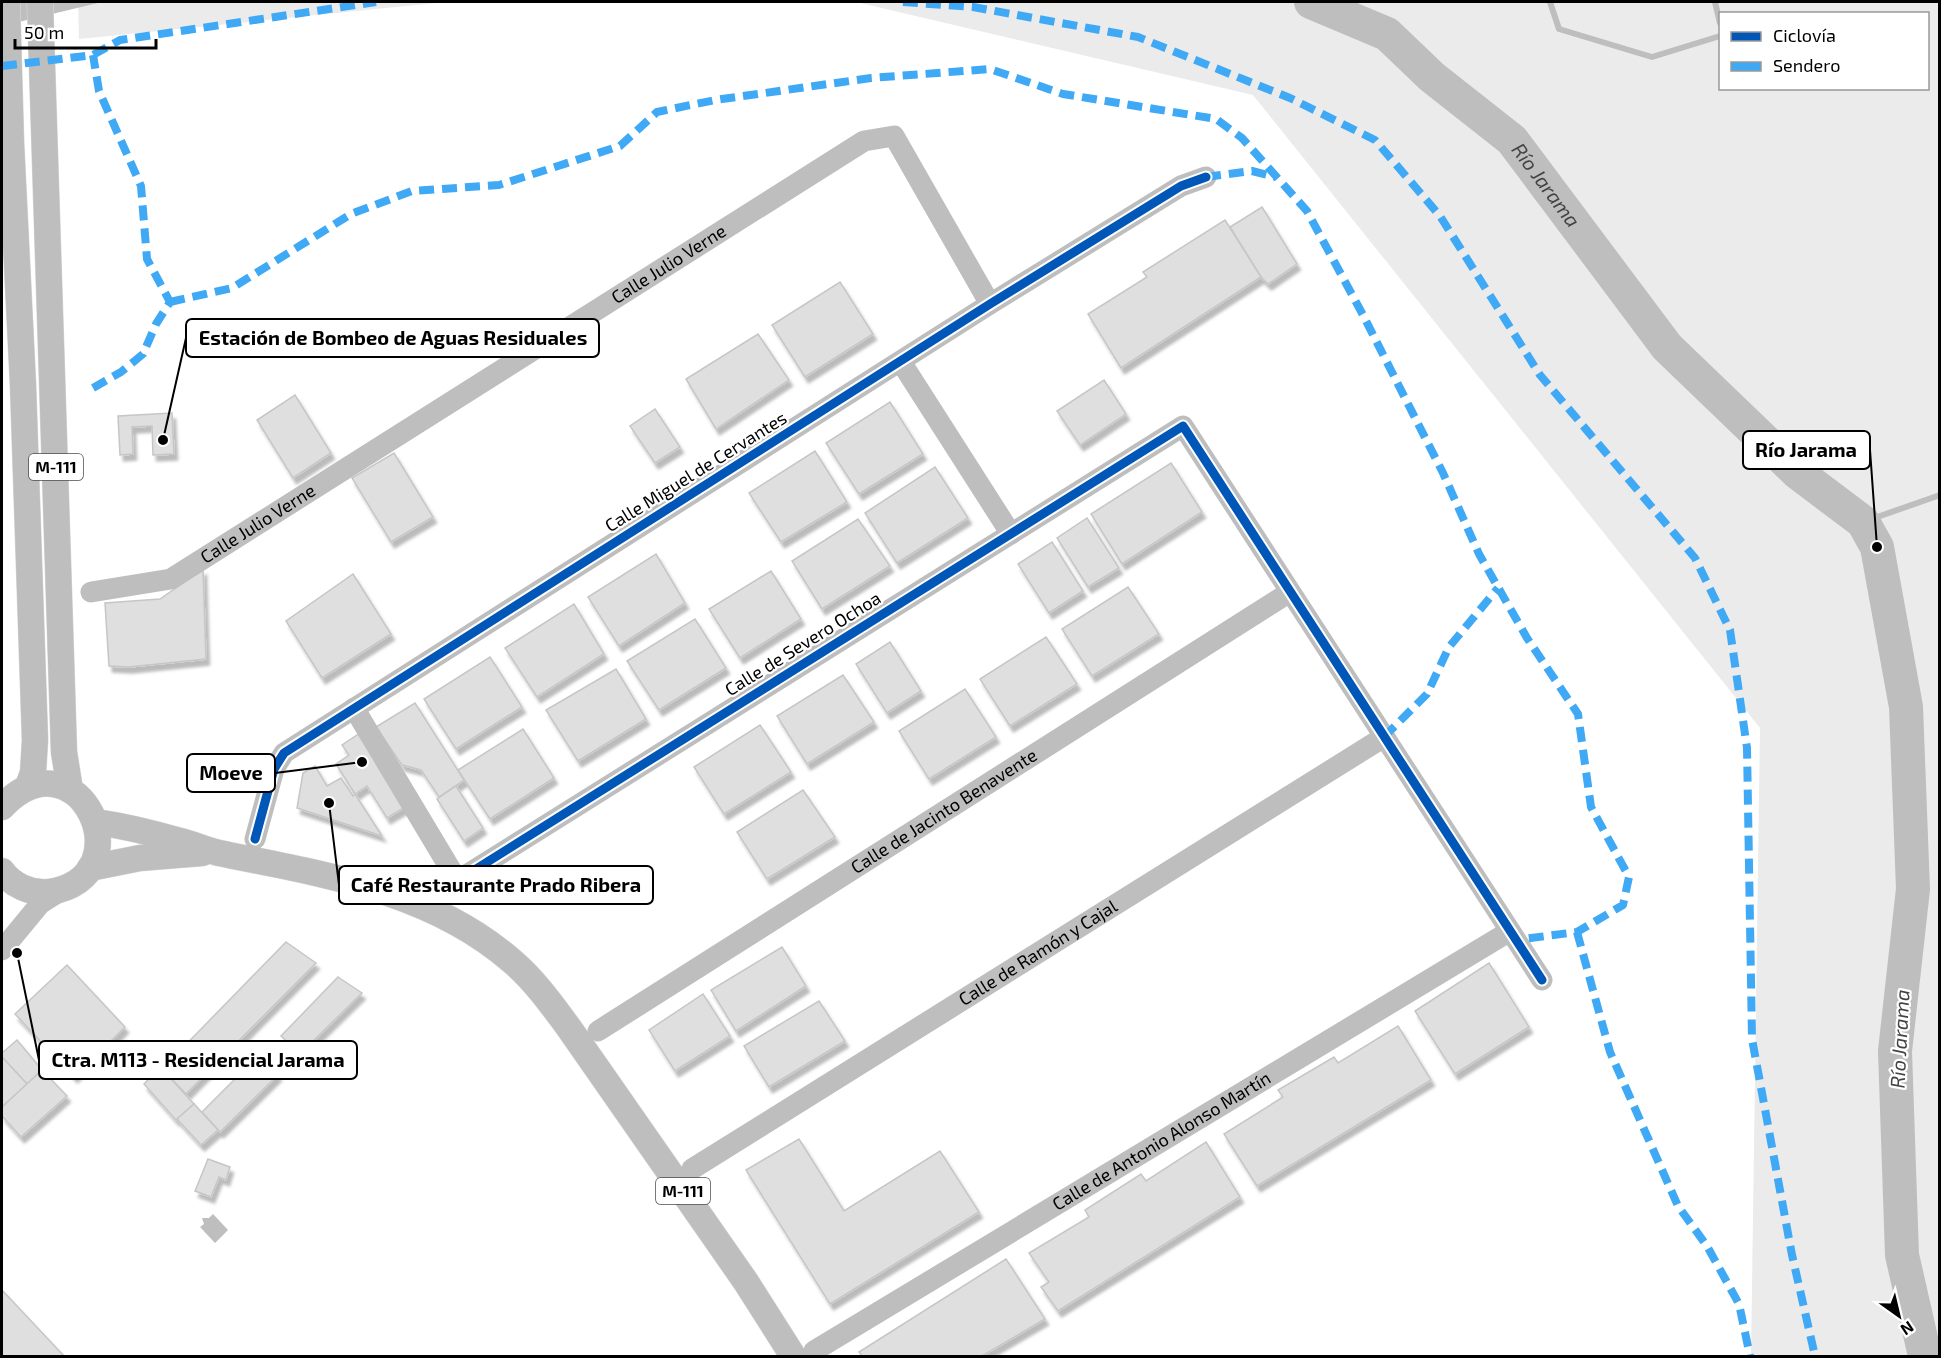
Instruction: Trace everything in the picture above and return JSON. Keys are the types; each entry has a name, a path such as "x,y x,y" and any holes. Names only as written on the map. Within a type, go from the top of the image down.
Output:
{"main road":[{"name":"M-111","path":"7,2 35,740 33,773 28,786"},
{"name":"M-111","path":"40,2 64,752 70,790"},
{"path":"2,807 13,795 28,786 50,784 70,790 82,799 96,822 97,850 90,868"},
{"name":"M-111","path":"96,822 179,840 216,852 302,868 354,881 393,894 473,932 514,963 542,993 624,1105 746,1282 803,1354"},
{"name":"M-111","path":"62,890 77,881 90,868 140,858 216,852"},
{"path":"2,871 7,878 23,889 42,893 62,890"}],"street":[{"name":"Calle Julio Verne","path":"91,592 171,579 864,141 894,136 990,304"},
{"name":"Calle Miguel de Cervantes","path":"255,838 274,769 284,753 990,304 1181,186 1206,177"},
{"path":"901,362 1011,534"},
{"name":"Calle de Severo Ochoa","path":"354,708 449,886 1183,426 1290,592"},
{"path":"1290,592 1542,980"},
{"name":"Calle de Jacinto Benavente","path":"598,1031 1290,592"},
{"name":"Calle de Ramón y Cajal","path":"692,1169 1384,737"},
{"path":"2,950 40,904 62,890"},
{"name":"Calle de Antonio Alonso Martín","path":"803,1354 1510,931"}],"shaded area":[{"path":"2,2 102,2 2,26"},
{"path":"78,2 446,2 79,39"},
{"path":"856,2 1939,2 1939,1356 1751,1356 1760,728 1253,95"},
{"path":"213,1214 228,1230 215,1243 200,1227 204,1224 202,1218 209,1218"}],"building":[{"path":"1262,207 1297,264 1268,284 1261,277 1230,227"},
{"path":"1225,220 1261,277 1121,368 1088,314 1147,277 1143,272"},
{"path":"840,282 873,334 805,377 772,325"},
{"path":"758,334 789,380 716,429 686,379"},
{"path":"1104,380 1126,414 1080,445 1057,411"},
{"path":"295,395 331,453 293,478 257,420"},
{"path":"890,402 923,454 859,494 826,443"},
{"path":"655,409 680,447 655,463 630,426"},
{"path":"172,413 174,454 153,455 152,426 132,427 133,454 120,455 118,416"},
{"path":"815,451 847,502 781,542 749,493"},
{"path":"394,453 433,517 391,542 352,478"},
{"path":"1171,463 1202,512 1122,564 1091,514"},
{"path":"935,467 968,518 897,563 865,513"},
{"path":"1087,518 1119,568 1088,587 1057,538"},
{"path":"858,519 890,566 822,609 792,561"},
{"path":"1052,542 1083,591 1049,613 1018,564"},
{"path":"656,554 685,603 619,646 588,597"},
{"path":"203,569 206,659 129,667 109,666 105,603 160,599"},
{"path":"771,571 801,619 740,658 709,609"},
{"path":"353,574 391,634 322,678 286,621"},
{"path":"1128,587 1159,634 1092,676 1062,629"},
{"path":"574,604 604,654 537,697 505,648"},
{"path":"695,619 726,668 659,710 627,661"},
{"path":"1046,637 1077,684 1010,726 980,679"},
{"path":"890,642 921,691 887,713 856,664"},
{"path":"490,657 522,707 456,749 424,699"},
{"path":"616,669 646,719 578,761 546,710"},
{"path":"843,675 874,722 807,764 777,716"},
{"path":"965,689 996,737 929,779 899,731"},
{"path":"415,703 464,780 439,797 421,770 402,765 376,727"},
{"path":"760,725 791,772 724,814 694,767"},
{"path":"523,729 554,778 490,819 458,770"},
{"path":"360,733 407,806 387,818 367,786 355,794 336,764 349,755 342,745"},
{"path":"315,766 327,786 341,778 353,796 355,794 382,836 297,808 303,773"},
{"path":"456,786 483,828 464,841 437,799"},
{"path":"803,790 835,837 767,879 737,832"},
{"path":"286,942 316,963 186,1094 162,1069"},
{"path":"782,947 806,986 736,1031 711,990"},
{"path":"1489,963 1529,1027 1455,1074 1415,1011"},
{"path":"67,965 125,1027 108,1044 114,1051 107,1057 101,1051 74,1077 15,1014"},
{"path":"338,977 362,993 300,1054 281,1036"},
{"path":"703,994 730,1036 675,1071 649,1030"},
{"path":"819,1001 845,1041 769,1087 744,1046"},
{"path":"1398,1026 1431,1080 1257,1186 1224,1134 1283,1097 1278,1090 1334,1057 1338,1063"},
{"path":"17,1040 42,1070 27,1084 2,1057 2,1053"},
{"path":"258,1056 278,1075 220,1132 202,1112"},
{"path":"2,1057 27,1084 2,1107"},
{"path":"160,1067 194,1104 176,1120 144,1084"},
{"path":"42,1070 67,1096 21,1137 2,1116 2,1107"},
{"path":"194,1104 218,1130 201,1145 177,1119"},
{"path":"799,1139 844,1211 940,1151 979,1212 830,1304 746,1170"},
{"path":"1206,1142 1240,1197 1058,1311 1041,1287 1049,1282 1029,1253 1089,1217 1085,1210 1141,1174 1146,1181"},
{"path":"208,1159 230,1167 226,1180 219,1177 211,1197 195,1191"},
{"path":"1006,1259 1045,1319 982,1356 862,1356 859,1352"},
{"path":"2,1290 64,1356 2,1356"}],"waterway":[{"name":"Río Jarama","path":"1311,2 1387,34 1432,77 1512,140 1667,347 1798,473 1863,522 1877,547 1906,707 1913,889 1895,1051 1902,1255 1925,1356"},
{"path":"1550,2 1559,29 1652,57 1719,36"},
{"path":"1715,2 1719,19"},
{"path":"1863,522 1940,495"}],"marked path":[{"path":"2,66 93,55 120,40 376,2"},
{"path":"903,2 973,7 1138,37 1290,98 1375,140 1440,216 1540,375 1695,558 1730,630 1747,748 1752,1039 1792,1255 1815,1356"},
{"path":"93,55 99,91 141,186 147,259 170,302 156,324 143,354 121,372 93,388"},
{"path":"170,302 232,288 351,214 412,191 499,185 620,146 657,112 715,100 871,78 990,69 1063,94 1216,119 1242,138 1307,211 1443,473 1479,554 1527,638 1578,714 1591,807 1629,877 1623,905 1577,932 1516,940"},
{"path":"1206,177 1252,171 1276,177"},
{"path":"1384,737 1427,694 1449,647 1498,588"},
{"path":"1577,932 1610,1052 1678,1206 1707,1246 1739,1304 1750,1356"}],"cycle path":[{"path":"255,839 274,769 284,753 990,304 1181,186 1206,177"},
{"path":"441,891 1183,426 1542,980"}],"place":[{"name":"Estación de Bombeo de Aguas Residuales","path":"163,440"},
{"name":"Río Jarama","path":"1877,547"},
{"name":"Moeve","path":"362,762"},
{"name":"Café Restaurante Prado Ribera","path":"329,803"},
{"name":"Ctra. M113 - Residencial Jarama","path":"17,953"}]}
